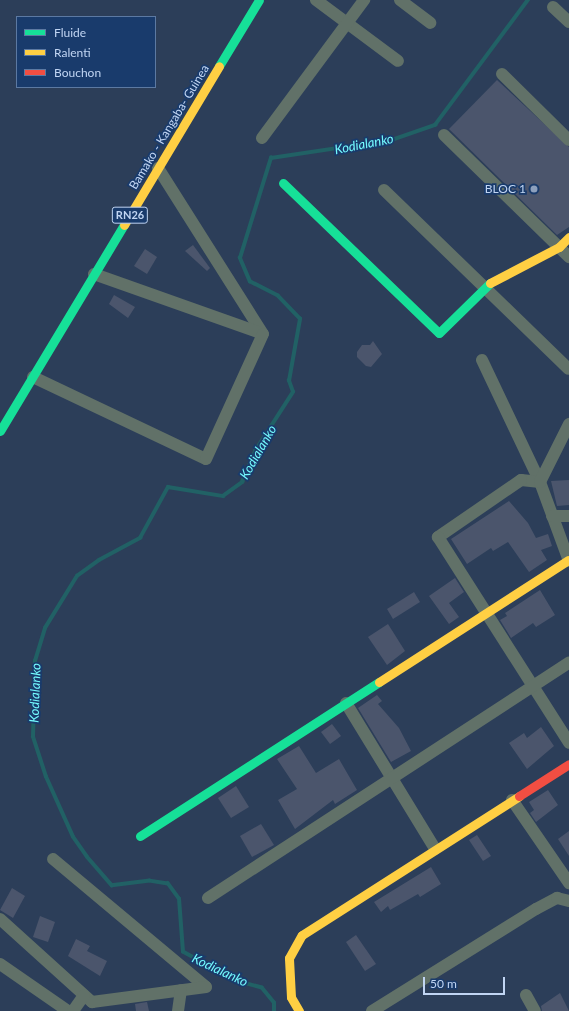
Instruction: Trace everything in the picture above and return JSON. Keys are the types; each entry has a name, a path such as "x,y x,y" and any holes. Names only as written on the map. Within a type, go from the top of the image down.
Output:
{"street":[{"name":"Bamako - Kangaba- Guinea","path":"0,430 259,0"},
{"path":"316,0 398,61"},
{"path":"262,138 364,0"},
{"path":"400,0 430,23"},
{"path":"553,7 569,22"},
{"path":"502,74 569,140"},
{"path":"444,135 569,257"},
{"path":"158,168 263,334"},
{"path":"283,183 440,333 483,287 559,247 569,237"},
{"path":"384,190 569,369"},
{"path":"94,274 263,334"},
{"path":"32,377 206,458 263,334"},
{"path":"140,836 486,612 569,561 540,482 482,360"},
{"path":"540,482 569,424"},
{"path":"540,482 521,480 438,537 569,743"},
{"path":"552,516 569,516"},
{"path":"208,898 569,663"},
{"path":"346,703 435,849"},
{"path":"299,1011 291,997 289,958 302,935 569,764"},
{"path":"512,800 569,884"},
{"path":"0,919 92,1002 206,987 53,859"},
{"path":"372,1011 557,898 569,888"},
{"path":"557,898 569,902"},
{"path":"0,964 68,1011"},
{"path":"178,1011 181,990"},
{"path":"73,1011 84,995"},
{"path":"526,995 535,1011"}],"building":[{"name":"BLOC 1","path":"497,80 569,147 569,227 557,235 449,129"},
{"path":"193,245 210,268 207,271 185,251"},
{"path":"145,249 157,257 147,274 134,266"},
{"path":"114,295 135,307 128,318 109,304"},
{"path":"373,341 382,354 371,367 366,366 357,357 357,352 362,345 370,345"},
{"path":"569,480 569,505 557,506 551,481"},
{"path":"509,501 528,523 536,538 548,534 552,546 541,550 547,560 529,572 508,542 493,551 491,548 467,564 451,539"},
{"path":"455,578 464,592 449,603 459,617 449,624 429,596"},
{"path":"540,590 555,615 536,627 533,623 511,638 500,620 507,616 505,613"},
{"path":"414,592 420,602 393,619 387,609"},
{"path":"388,624 405,651 387,665 368,637"},
{"path":"377,695 382,701 378,704 399,728 411,751 391,762 358,708"},
{"path":"332,724 341,736 330,744 321,732"},
{"path":"541,727 554,746 527,769 509,743 524,733 527,738"},
{"path":"299,746 316,773 339,759 357,790 335,804 333,800 295,829 278,800 297,789 277,759"},
{"path":"236,786 249,807 231,818 218,798"},
{"path":"548,790 558,805 536,822 530,813 534,810 529,802"},
{"path":"261,824 274,845 252,857 240,836"},
{"path":"569,831 569,856 558,839"},
{"path":"477,835 491,856 483,861 469,840"},
{"path":"431,867 441,884 420,897 418,894 390,910 388,906 381,912 374,902"},
{"path":"12,888 25,896 13,918 0,910"},
{"path":"40,916 55,922 48,942 33,937"},
{"path":"356,935 376,964 365,971 346,942"},
{"path":"76,939 90,946 87,951 107,961 100,976 68,956"},
{"path":"560,993 569,1011 542,1011 541,1006"},
{"path":"147,1002 149,1011 136,1011 135,1004"}],"waterway":[{"name":"Kodialanko","path":"274,1011 274,1003 262,988 236,981 183,952 179,899 168,884 150,881 112,886 87,857 73,837 46,777 33,737 35,661 45,628 77,576 99,560 140,538 168,487 223,496 242,482 255,451 293,392 289,381 300,319 278,296 250,282 240,258 271,158 392,140 435,125 528,0"}],"traffic: fast":[{"path":"219,66 259,0"},
{"path":"283,183 439,333 490,283"},
{"path":"0,431 124,225"},
{"path":"140,836 379,682"}],"traffic: slow":[{"path":"124,225 219,66"},
{"path":"490,283 559,247 569,237"},
{"path":"379,682 568,560"},
{"path":"299,1011 291,997 289,958 302,935 519,796"}],"traffic: jam":[{"path":"519,796 569,764"}],"place":[{"name":"BLOC 1","path":"534,189"}]}
